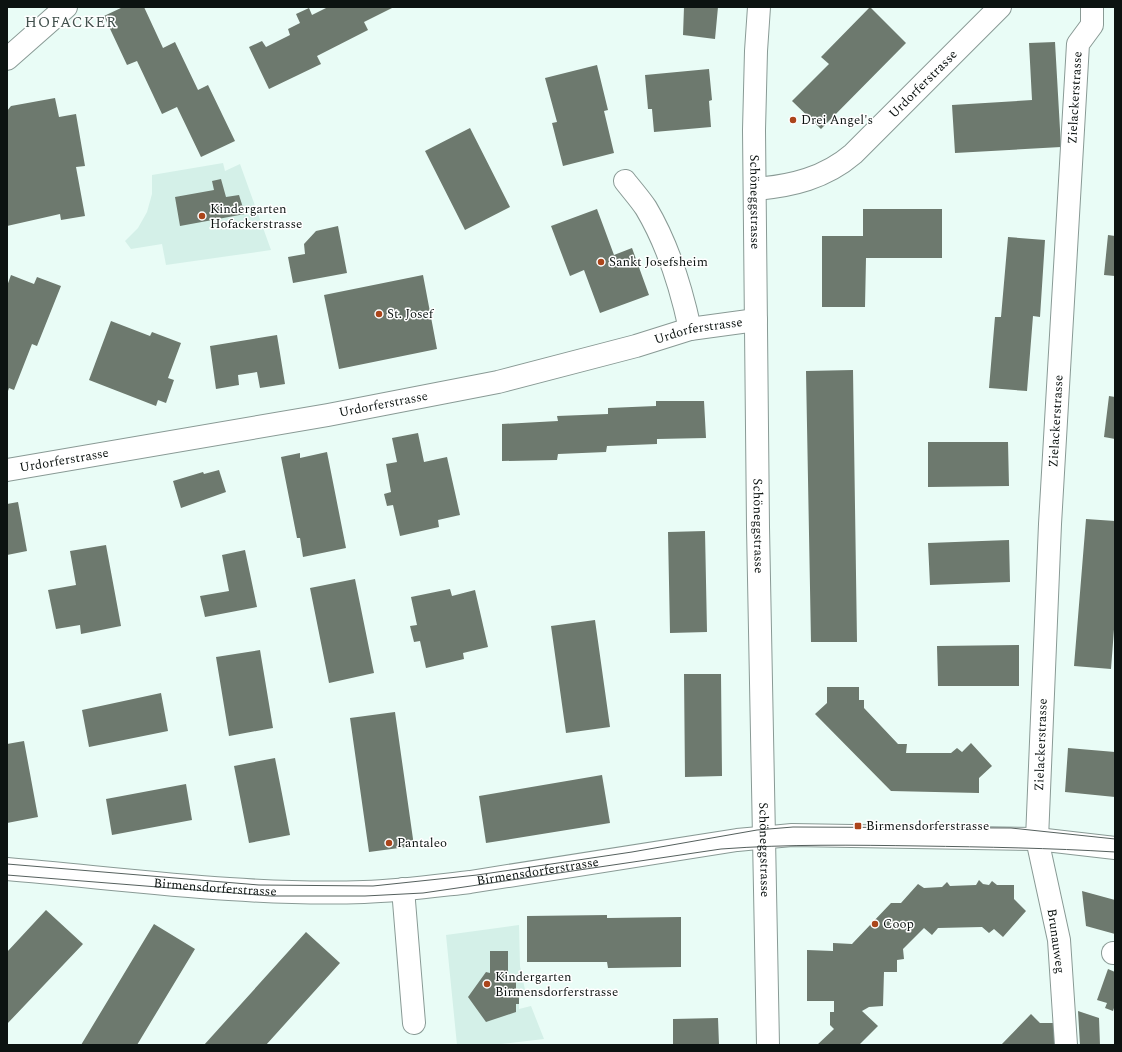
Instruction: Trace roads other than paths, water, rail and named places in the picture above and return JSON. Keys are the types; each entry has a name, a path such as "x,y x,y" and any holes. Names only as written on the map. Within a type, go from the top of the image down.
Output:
{"street":[{"path":"7,59 66,7"},
{"name":"Schöneggstrasse","path":"760,7 754,99 756,320 768,1045"},
{"name":"Urdorferstrasse","path":"755,189 792,184 823,175 839,167 859,149 1000,7"},
{"name":"Zielackerstrasse","path":"1037,839 1050,524 1078,44 1092,25 1092,7"},
{"path":"625,181 645,207 662,237 685,302 690,329"},
{"name":"Urdorferstrasse","path":"7,470 328,415 498,382 636,346 690,329 756,320"},
{"name":"Birmensdorferstrasse","path":"7,869 269,890 357,892 470,882 764,837 818,835 1037,839 1115,848"},
{"name":"Brunauweg","path":"1037,839 1059,940 1066,1045"},
{"path":"403,889 414,1023"}],"tram line":[{"path":"7,864 259,885 373,886 477,875 632,852 757,830 793,827 1011,828 1115,839"},
{"path":"7,875 271,896 365,896 423,893 721,849 746,847 821,845 896,846 1018,848 1115,852"}],"place":[{"name":"Drei Angel's","path":"793,120"},
{"name":"Kindergarten Hofackerstrasse","path":"202,216"},
{"name":"Sankt Josefsheim","path":"601,262"},
{"name":"St. Josef","path":"379,314"},
{"name":"Birmensdorferstrasse","path":"858,826"},
{"name":"Pantaleo","path":"389,843"},
{"name":"Coop","path":"875,924"},
{"name":"Kindergarten Birmensdorferstrasse","path":"487,984"}],"district":[{"name":"HOFACKER","path":"71,22"}]}
